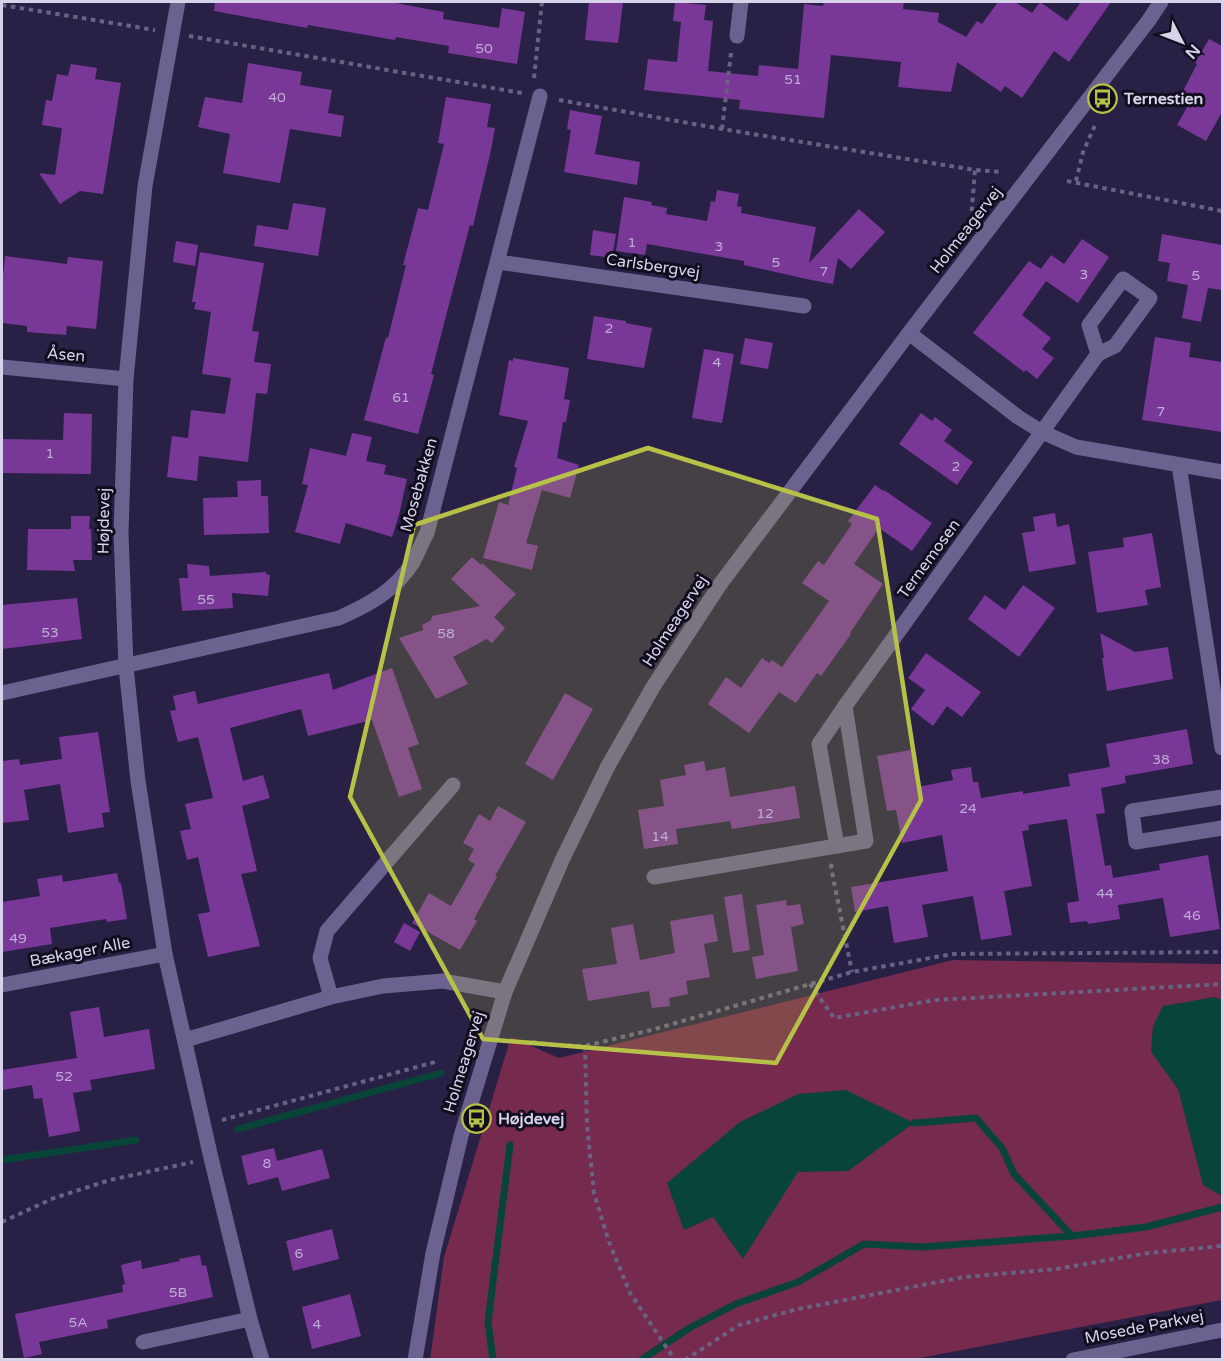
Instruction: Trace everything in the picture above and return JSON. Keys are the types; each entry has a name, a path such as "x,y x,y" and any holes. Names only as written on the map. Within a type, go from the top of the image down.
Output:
{"street":[{"name":"Højdevej","path":"178,2 145,186 126,379 121,533 126,667 138,781 165,954 211,1158 262,1359"},
{"path":"737,36 741,2"},
{"name":"Holmeagervej","path":"416,1359 433,1253 461,1136 505,992 573,838 608,766 653,687 721,583 1161,2"},
{"name":"Mosebakken","path":"2,693 339,618 368,604 395,585 412,562 427,532 498,262 536,96"},
{"name":"Carlsbergvej","path":"498,262 804,306"},
{"name":"Ternemosen","path":"837,846 819,744 1098,354 1115,346 1150,298 1123,279 1089,325 1098,354"},
{"path":"909,333 1018,417 1042,432 1076,447 1222,472"},
{"name":"Åsen","path":"2,367 126,379"},
{"path":"1179,465 1222,748"},
{"path":"654,877 866,841 845,706"},
{"path":"331,997 320,958 327,931 453,785"},
{"path":"1222,797 1131,811 1136,842 1222,828"},
{"name":"Bækager Alle","path":"2,985 165,954"},
{"path":"185,1040 331,997 383,986 443,981 505,992"},
{"path":"143,1342 250,1319"},
{"name":"Mosede Parkvej","path":"1073,1359 1222,1330"}],"path":[{"path":"536,96 542,2"},
{"path":"2,5 722,129 975,170 1002,172"},
{"path":"722,129 732,43 737,36"},
{"path":"1076,181 1083,152 1098,120"},
{"path":"975,170 970,222 977,245"},
{"path":"1067,181 1222,211"},
{"path":"837,846 831,867 852,972"},
{"path":"532,1042 585,1046 656,1029 852,972 953,954 1222,952"},
{"path":"810,984 834,1018 935,1000 1222,984"},
{"path":"585,1046 587,1125 594,1192 609,1242 630,1293 674,1358"},
{"path":"204,1125 440,1061"},
{"path":"2,1222 54,1198 110,1180 211,1158"},
{"path":"685,1359 739,1325 798,1309 964,1277 1058,1269 1148,1253 1222,1246"}],"highlighted area":[{"path":"648,448 877,519 921,800 776,1063 483,1039 350,797 414,525"}],"shaded area":[{"path":"953,960 1222,964 1222,1300 915,1359 430,1360 444,1257 511,1037 559,1058"},
{"path":"1215,997 1222,1000 1222,1196 1203,1185 1178,1089 1151,1052 1153,1026 1163,1006"},
{"path":"846,1090 914,1123 848,1171 798,1172 743,1259 713,1217 684,1230 667,1183 740,1122 798,1094"}],"building":[{"path":"215,2 390,2 444,12 443,19 499,28 502,8 525,12 517,64 448,53 449,46 396,37 395,40 308,25 307,28 214,11"},
{"path":"589,2 623,2 618,43 585,40"},
{"path":"675,2 706,5 704,20 713,21 708,71 758,76 759,65 798,69 804,4 823,6 824,2 904,2 903,9 939,13 938,22 966,37 977,21 982,24 998,2 1015,2 1032,13 1040,2 1067,21 1081,2 1111,2 1069,62 1054,51 1022,98 1005,86 1001,92 957,62 951,92 898,87 901,62 831,55 824,118 739,109 740,100 644,90 648,59 677,62 681,22 673,21"},
{"path":"1209,39 1222,46 1222,112 1206,141 1177,125 1190,102 1180,97"},
{"path":"248,63 302,72 300,85 332,90 328,113 344,116 341,137 290,129 280,183 223,173 230,134 198,127 205,97 242,103"},
{"path":"71,64 97,68 95,79 121,83 103,194 80,191 60,204 39,173 55,175 62,129 42,125 46,100 52,101 57,74 68,76"},
{"path":"446,97 491,104 487,127 495,128 473,226 470,225 431,374 434,375 418,434 364,420 386,337 388,338 418,208 428,210 444,144 438,143"},
{"path":"570,110 602,116 595,154 640,162 637,185 564,172 571,130 567,129"},
{"path":"717,190 739,194 737,206 742,207 741,213 816,227 809,263 859,209 885,232 851,269 838,258 833,284 744,265 744,261 647,244 645,255 616,251 624,197 652,202 651,205 667,208 666,214 707,221 711,201 715,202"},
{"path":"293,203 326,208 318,256 254,246 257,225 288,230"},
{"path":"593,230 616,234 612,258 590,255"},
{"path":"1162,234 1222,245 1222,290 1208,288 1201,322 1182,318 1188,285 1167,281 1170,263 1158,261"},
{"path":"1082,239 1109,257 1078,303 1046,281 1022,315 1051,338 1042,349 1054,358 1037,379 1026,370 1024,372 973,333 1029,261 1041,269 1051,255 1064,264"},
{"path":"176,241 198,245 195,266 173,262"},
{"path":"200,252 264,263 252,331 259,332 254,362 271,364 267,394 256,393 248,462 199,456 197,481 167,477 172,436 188,438 191,410 225,414 231,378 202,374 211,312 194,309 196,302 192,302"},
{"path":"5,256 67,264 68,257 103,261 96,329 67,326 66,335 27,332 27,326 2,323"},
{"path":"594,316 652,328 644,368 587,359"},
{"path":"1155,337 1191,343 1189,357 1222,362 1222,432 1142,420"},
{"path":"745,338 773,343 768,369 740,364"},
{"path":"704,349 734,354 722,423 692,418"},
{"path":"513,358 569,368 564,399 570,400 566,422 563,422 557,458 579,465 570,498 542,490 526,543 538,546 532,570 483,558 499,502 508,505 517,468 514,467 528,421 499,415 509,360 513,361"},
{"path":"64,413 92,414 91,474 2,473 3,439 63,440"},
{"path":"921,413 932,421 935,417 952,430 944,441 973,462 957,485 899,444"},
{"path":"352,433 372,437 366,461 386,465 384,474 407,479 392,537 346,523 340,544 295,532 308,485 302,484 310,448 346,456"},
{"path":"261,480 261,496 268,496 269,533 204,535 203,498 238,497 237,481"},
{"path":"875,485 932,523 912,551 879,528 854,564 883,584 821,676 817,673 796,703 779,692 749,733 708,704 726,677 741,688 762,658 769,663 772,660 782,667 829,601 802,583 818,561 824,565 852,524 848,521"},
{"path":"1055,513 1057,527 1069,524 1076,564 1029,572 1022,533 1035,531 1033,517"},
{"path":"71,516 90,516 92,560 73,560 75,571 27,570 28,529 71,529"},
{"path":"1152,533 1161,587 1145,590 1148,605 1097,613 1088,552 1124,547 1123,538"},
{"path":"472,557 481,565 482,563 516,594 494,617 505,628 492,643 487,639 453,657 468,684 436,699 399,638 423,630 422,625 431,620 432,616 480,606 451,579"},
{"path":"187,564 209,566 210,576 266,572 270,575 268,596 232,593 233,608 182,611 179,578 188,578"},
{"path":"1023,585 1055,608 1019,657 968,619 985,595 1005,610"},
{"path":"77,598 82,639 2,649 2,605"},
{"path":"1100,633 1135,652 1168,647 1173,679 1107,691"},
{"path":"926,653 981,692 962,717 947,706 933,726 911,709 925,690 908,678"},
{"path":"392,668 419,744 408,748 422,789 399,797 372,720 308,736 301,709 230,728 243,781 263,775 270,798 242,806 257,871 241,874 260,946 208,957 198,914 210,912 198,857 187,860 180,831 191,829 185,804 213,798 198,737 178,742 170,711 176,710 173,696 195,691 198,704 329,673 333,690"},
{"path":"565,693 593,709 553,780 525,764"},
{"path":"1187,729 1193,764 1125,776 1126,783 1101,788 1105,813 1096,814 1105,866 1111,865 1113,878 1160,870 1159,864 1208,855 1220,929 1170,937 1163,898 1118,905 1120,919 1088,924 1087,921 1070,923 1067,903 1079,901 1067,819 1028,825 1029,830 1022,831 1032,886 1004,891 1012,935 981,940 973,896 922,905 928,937 894,943 888,906 855,912 851,887 948,871 942,835 902,843 896,810 887,811 877,756 911,750 918,787 953,780 951,770 971,767 973,782 978,782 981,798 1070,786 1068,774 1110,767 1106,744"},
{"path":"98,732 110,812 102,813 104,827 68,833 60,784 24,790 29,820 2,823 2,761 19,759 20,765 62,759 59,737"},
{"path":"704,761 706,771 725,767 730,797 795,786 800,818 732,829 730,821 676,829 678,844 644,849 638,810 664,806 660,780 686,775 684,765"},
{"path":"498,806 526,822 495,876 497,877 474,919 477,921 460,950 412,923 429,893 451,906 475,864 468,860 474,849 463,843 479,814 490,821"},
{"path":"117,873 127,919 107,922 106,919 50,928 52,944 2,952 2,902 40,896 37,879 62,875 63,882"},
{"path":"742,894 750,950 733,953 724,897"},
{"path":"786,900 787,906 800,904 804,924 791,927 798,971 756,979 752,957 764,955 756,905"},
{"path":"713,914 718,941 704,944 710,977 686,981 688,994 669,998 670,1006 652,1008 649,991 588,1001 582,969 617,964 611,928 633,924 640,960 675,953 670,921"},
{"path":"404,923 420,932 410,951 394,942"},
{"path":"99,1007 104,1037 149,1029 155,1069 90,1080 92,1090 73,1093 80,1131 49,1137 42,1098 34,1099 32,1085 2,1090 2,1070 77,1058 70,1012"},
{"path":"274,1148 277,1161 322,1149 330,1178 282,1191 278,1177 248,1185 241,1156"},
{"path":"332,1229 339,1259 293,1271 286,1241"},
{"path":"200,1255 202,1266 206,1265 213,1297 107,1320 108,1328 39,1342 42,1354 24,1358 15,1314 123,1292 122,1285 125,1284 121,1265 141,1260 142,1269"},
{"path":"350,1294 361,1336 312,1349 302,1307"}],"waterway":[{"path":"238,1129 441,1073"},
{"path":"914,1123 976,1118 1002,1148 1014,1174 1072,1236"},
{"path":"2,1160 136,1140"},
{"path":"493,1360 488,1322 510,1145"},
{"path":"641,1360 691,1327 736,1304 798,1282 864,1244 922,1247 1072,1236 1146,1227 1222,1207"}],"place":[{"name":"Ternestien","path":"1103,99"},
{"name":"Højdevej","path":"477,1119"}]}
